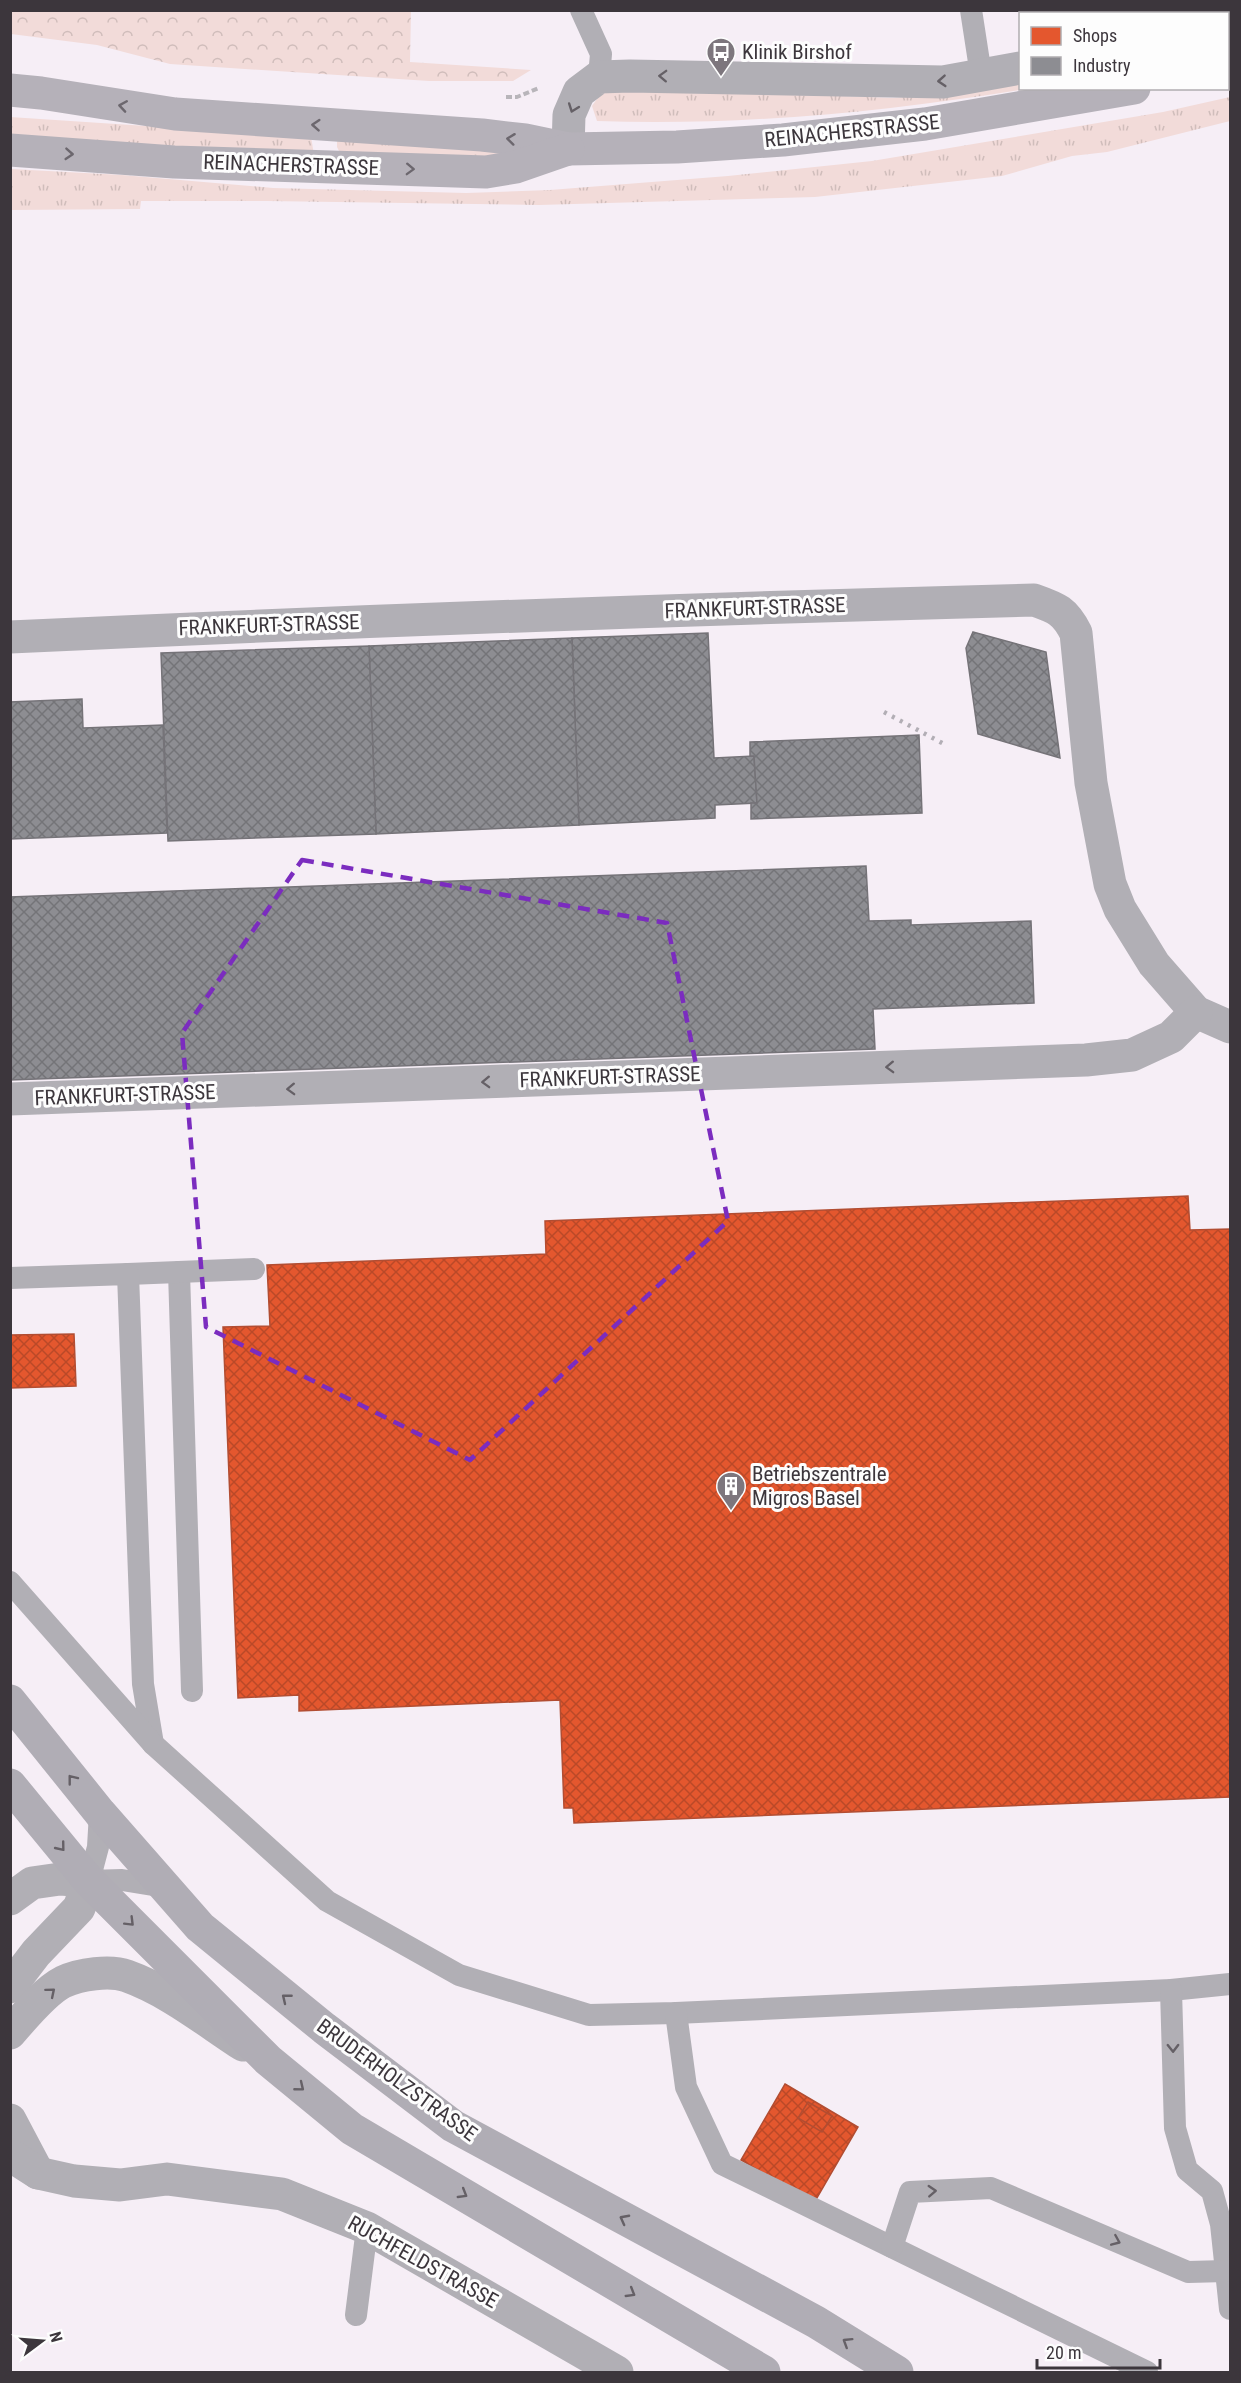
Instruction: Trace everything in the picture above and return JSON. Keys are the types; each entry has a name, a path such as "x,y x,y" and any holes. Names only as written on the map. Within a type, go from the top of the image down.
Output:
{"main road":[{"name":"REINACHERSTRASSE","path":"10,90 175,114 482,135 525,140 568,149 677,147 853,134 1027,108 1123,90"},
{"name":"REINACHERSTRASSE","path":"10,150 174,162 486,172 516,167 568,149"},
{"name":"BRUDERHOLZSTRASSE","path":"10,1701 100,1813 200,1927 324,2028 453,2127 816,2322 897,2373"},
{"path":"10,1785 88,1881 268,2060 352,2128 764,2373"}],"street":[{"name":"REINACHERSTRASSE","path":"599,77 943,82 1019,68"},
{"path":"568,149 569,115 579,92 599,77"},
{"name":"FRANKFURT-STRASSE","path":"10,637 728,608 1034,600 1053,607 1068,617 1076,633 1091,783 1110,884 1120,909 1154,964 1196,1012 1230,1027"},
{"name":"FRANKFURT-STRASSE","path":"10,1099 1086,1060 1131,1054 1171,1037 1196,1012"},
{"path":"10,1899 32,1883 60,1879 88,1881 79,1908 36,1953 10,1987"},
{"path":"10,2033 31,2008 63,1982 95,1974 126,1976 166,1996 268,2060"},
{"path":"10,2120 38,2172"},
{"name":"RUCHFELDSTRASSE","path":"10,2155 38,2172 82,2182 120,2185 167,2179 282,2194 368,2228 617,2373"}],"lane":[{"path":"581,10 601,54 599,77"},
{"path":"971,10 981,75"},
{"path":"10,1278 254,1269"},
{"path":"179,1272 192,1691"},
{"path":"128,1274 143,1684 153,1744"},
{"path":"10,1582 153,1744 327,1901 459,1975 589,2015 1171,1990 1230,1984"},
{"path":"100,1813 98,1846 88,1881 122,1880 165,1887"},
{"path":"1171,1990 1175,2128 1187,2170 1212,2191 1221,2224 1230,2309"},
{"path":"676,2013 686,2087 722,2164 1147,2373"},
{"path":"892,2247 910,2192 992,2188 1188,2272 1226,2271"},
{"path":"356,2315 368,2228"}],"path":[{"path":"494,96 517,97 555,82 599,77"}],"highlighted area":[{"path":"302,860 667,923 728,1221 470,1460 206,1327 182,1033"}],"green space":[{"path":"11,10 411,11 410,62 531,70 513,81 429,81 170,64 97,45 11,34"},
{"path":"1019,82 1019,90 972,97 865,111 758,119 597,121 592,106 602,92 718,91 893,98 947,94"},
{"path":"1230,97 1230,121 1107,152 1072,156 1002,176 815,197 539,205 141,201 140,209 11,210 11,169 122,175 273,188 466,193 550,190 728,176 872,161 1163,112"},
{"path":"10,117 311,137 314,155 310,157 11,135"},
{"path":"337,141 510,150 514,157 342,157"}],"building: Shops":[{"name":"Betriebszentrale Migros Basel","path":"1188,1196 1190,1230 1230,1229 1230,1797 574,1823 573,1808 564,1808 560,1700 299,1711 299,1695 238,1698 223,1327 270,1326 267,1265 546,1254 545,1221"},
{"path":"74,1334 76,1386 10,1388 10,1335"},
{"path":"785,2084 858,2127 814,2203 741,2160"},
{"path":"808,2102 832,2116 822,2132 798,2118"}],"building: Industry":[{"path":"973,632 1046,652 1060,758 978,734 966,648"},
{"path":"708,633 714,758 754,756 757,803 715,805 715,818 579,825 572,638"},
{"path":"572,638 579,825 376,834 369,646"},
{"path":"369,646 376,834 168,841 161,653"},
{"path":"82,699 83,728 163,725 167,833 10,839 10,702"},
{"path":"919,735 922,813 751,819 751,803 757,803 754,756 750,756 750,742"},
{"path":"866,866 869,921 911,920 911,925 1031,921 1034,1003 873,1009 875,1049 10,1080 10,897"}],"railway":[{"path":"884,712 944,744"}],"place":[{"name":"Klinik Birshof","path":"721,78"},
{"name":"Betriebszentrale Migros Basel","path":"731,1512"}]}
